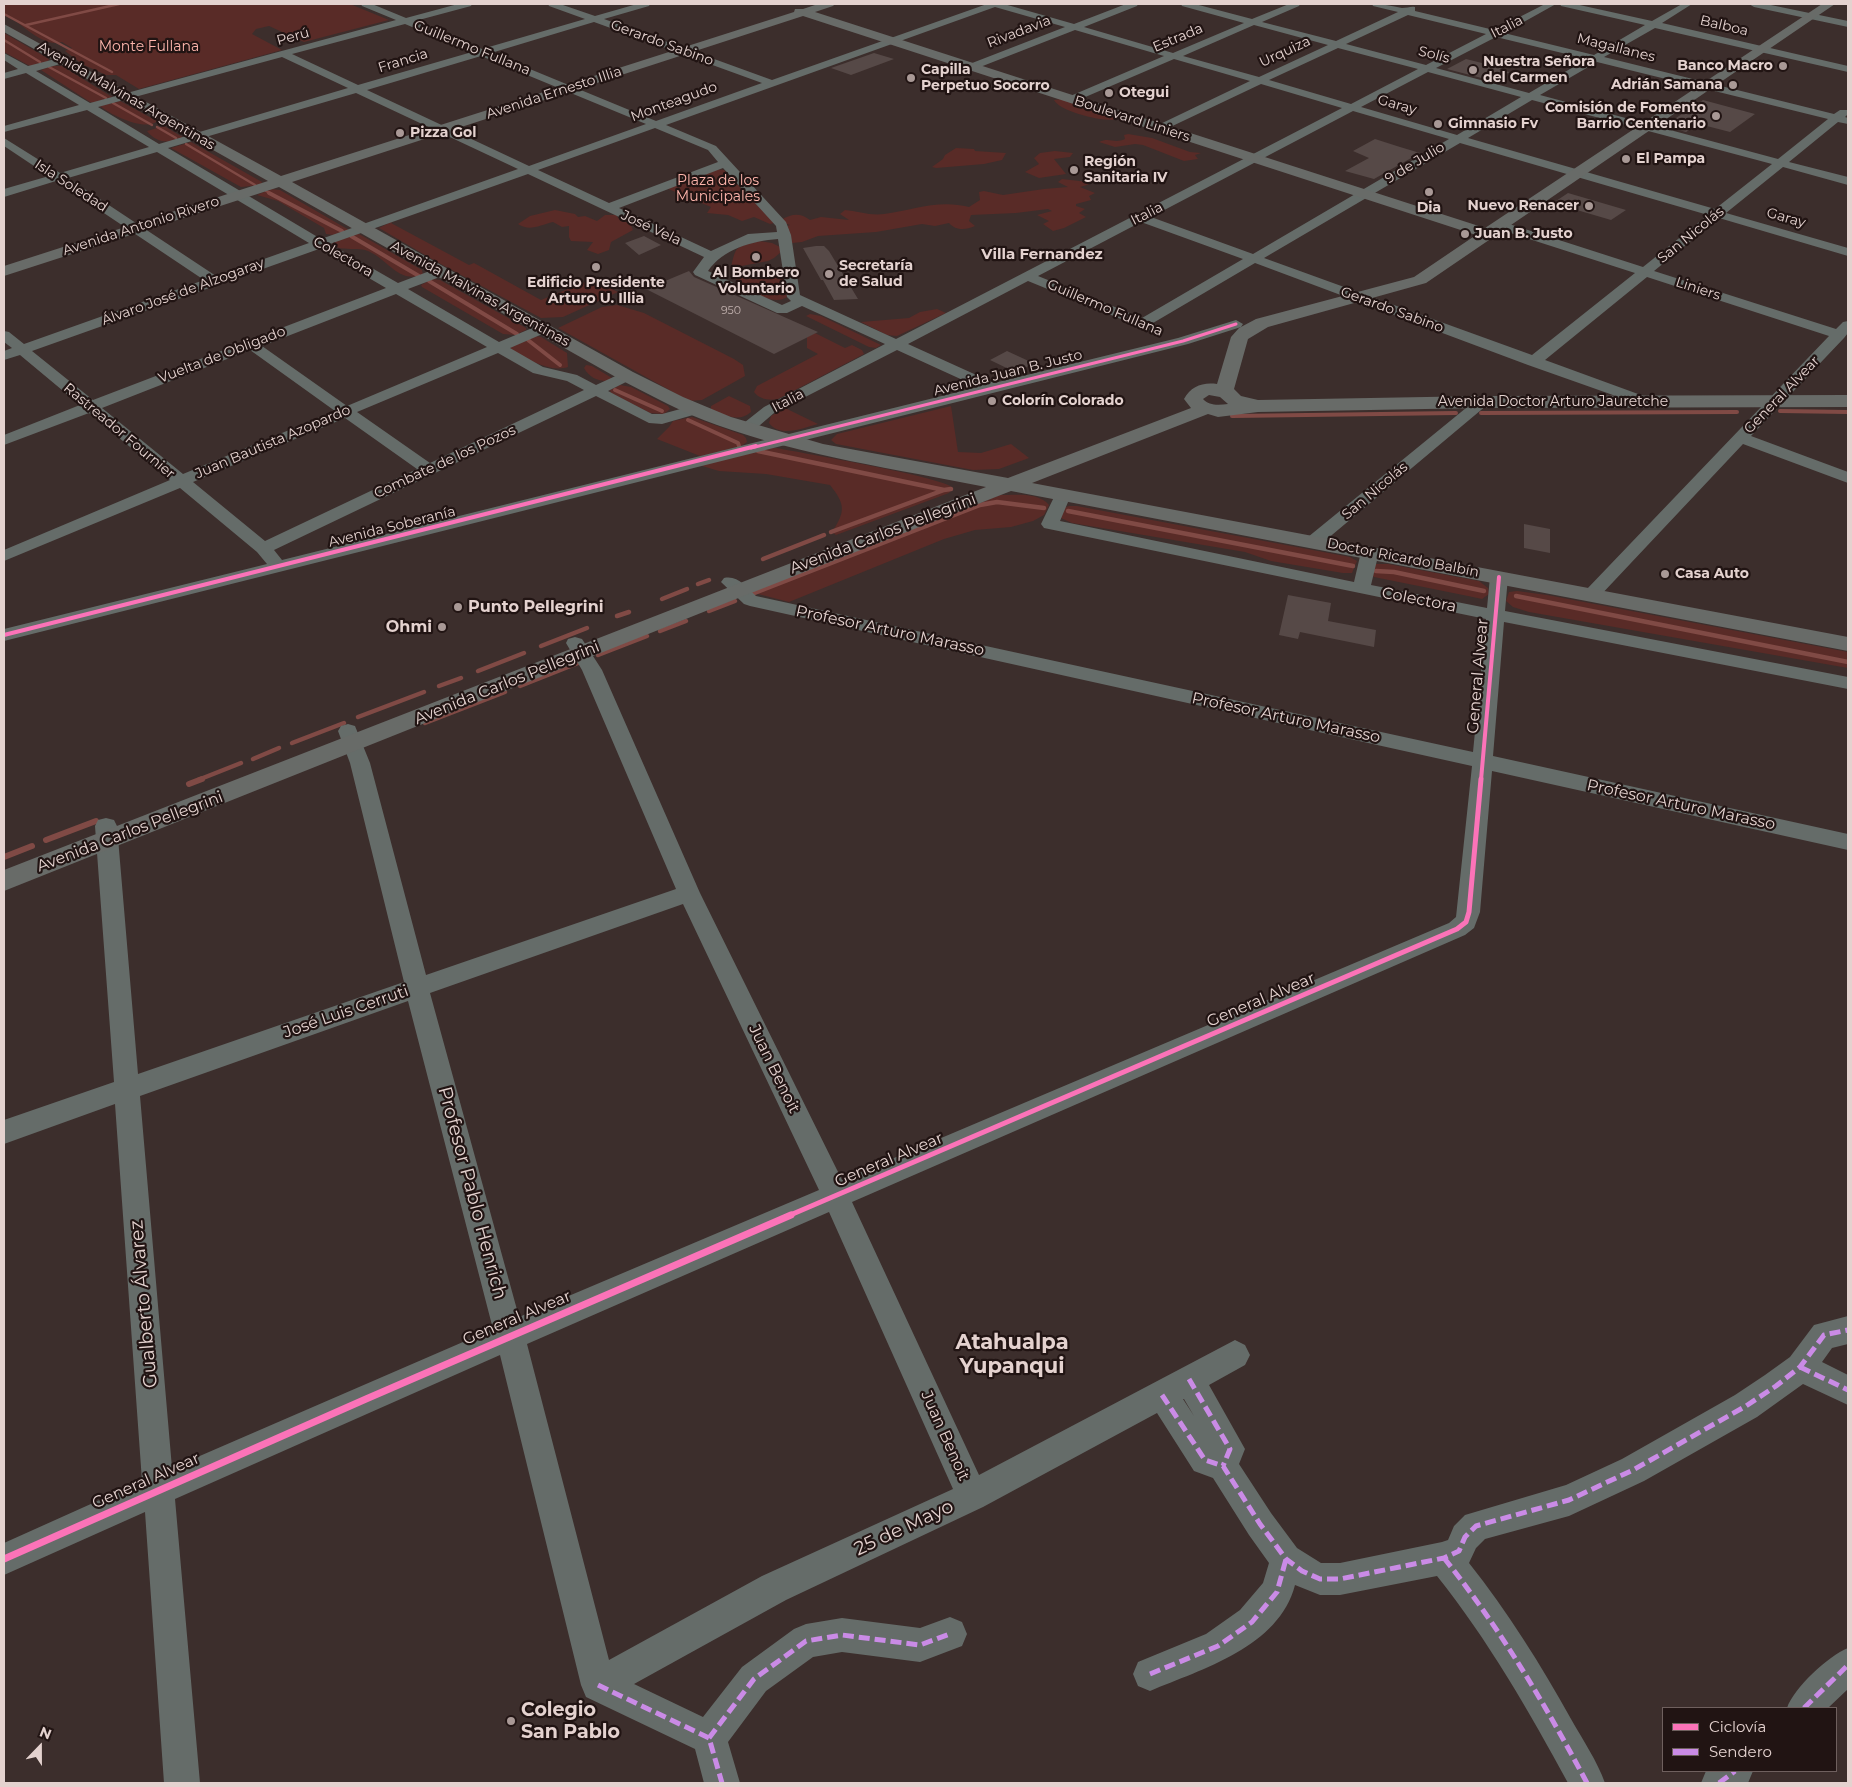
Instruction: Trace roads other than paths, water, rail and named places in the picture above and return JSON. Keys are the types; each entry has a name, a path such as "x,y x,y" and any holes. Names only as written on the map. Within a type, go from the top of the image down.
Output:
{"main road":[{"name":"Avenida Ernesto Illia","path":"278,182 829,4"},
{"name":"Avenida Juan B. Justo","path":"1236,324 1420,280 1468,250 1493,230 1828,4"},
{"name":"Boulevard Liniers","path":"786,7 1364,194 1493,230"},
{"name":"Avenida Malvinas Argentinas","path":"4,28 627,376 695,410 746,429 820,449 998,483"},
{"name":"Avenida Antonio Rivero","path":"4,271 278,182"},
{"name":"Avenida Juan B. Justo","path":"1224,397 1240,337 1245,332 1262,323 1353,296"},
{"path":"1224,397 1222,342 1226,334 1236,324"},
{"name":"Avenida Doctor Arturo Jauretche","path":"1200,406 1193,398 1197,392 1258,406 1482,402 1848,401"},
{"name":"Avenida Doctor Arturo Jauretche","path":"998,483 1200,406 1218,410 1224,397"},
{"name":"Doctor Ricardo Balbín","path":"998,483 1314,541 1848,644"},
{"name":"Avenida Carlos Pellegrini","path":"4,881 107,833 998,483"},
{"name":"Avenida Carlos Pellegrini","path":"4,865 107,833"}],"street":[{"name":"Guillermo Fullana","path":"365,4 706,145 782,225 794,297 801,301"},
{"name":"Perú","path":"4,129 468,4"},
{"name":"Gerardo Sabino","path":"552,4 772,83"},
{"name":"Francia","path":"4,193 646,4"},
{"name":"Garay","path":"995,4 1848,252"},
{"name":"Monteagudo","path":"363,229 995,4"},
{"name":"Rivadavia","path":"971,67 1134,4"},
{"name":"Solís","path":"1185,4 1848,181"},
{"name":"Estrada","path":"1072,99 1296,4"},
{"name":"Magallanes","path":"1376,4 1848,121"},
{"name":"Urquiza","path":"1160,128 1424,4"},
{"name":"Italia","path":"746,429 769,410 1552,4"},
{"name":"Balboa","path":"1564,4 1848,69"},
{"name":"9 de Julio","path":"1142,324 1688,4"},
{"path":"1754,4 1848,24"},
{"name":"José Vela","path":"283,54 711,256"},
{"name":"Colectora","path":"4,56 320,244 538,370 572,378 649,418 662,419 695,410"},
{"path":"4,76 63,60"},
{"name":"San Nicolás","path":"1533,362 1848,108"},
{"name":"Isla Soledad","path":"4,141 214,281"},
{"path":"607,208 725,163"},
{"name":"Gerardo Sabino","path":"1140,217 1644,401"},
{"name":"Álvaro José de Alzogaray","path":"4,356 363,229"},
{"name":"Liniers","path":"1493,230 1844,330"},
{"path":"784,236 754,237 711,256 700,272 782,310 801,301 992,388"},
{"name":"Vuelta de Obligado","path":"4,440 440,272"},
{"name":"Guillermo Fullana","path":"1027,276 1184,341"},
{"name":"Avenida Juan B. Justo","path":"785,440 1184,341 1236,324"},
{"name":"Juan Bautista Azopardo","path":"4,556 542,328"},
{"name":"General Alvear","path":"1592,594 1844,330"},
{"name":"Rastreador Fournier","path":"4,335 263,548 279,567"},
{"path":"250,344 429,470"},
{"name":"Combate de los Pozos","path":"263,548 627,376"},
{"name":"San Nicolás","path":"1314,541 1482,402"},
{"path":"1741,438 1848,478"},
{"name":"Avenida Soberanía","path":"4,635 785,440"},
{"name":"Colectora","path":"1063,495 1050,524 1361,589 1848,683"},
{"path":"1361,589 1370,552"},
{"name":"General Alvear","path":"4,1559 510,1334 836,1197 1456,929 1466,922 1469,912 1499,577"},
{"name":"Profesor Arturo Marasso","path":"734,586 750,600 1848,842"},
{"name":"Juan Benoit","path":"579,648 592,670 690,893 836,1197 972,1496"},
{"name":"Profesor Pablo Henrich","path":"351,738 538,1441 598,1685"},
{"name":"Gualberto Álvarez","path":"107,833 182,1783"},
{"name":"José Luis Cerruti","path":"4,1132 690,893"},
{"path":"1162,1395 1205,1460 1223,1466 1260,1524 1286,1559 1302,1571 1320,1579 1340,1579 1444,1558 1459,1551 1465,1537 1476,1526 1569,1500 1633,1470 1746,1406 1800,1367 1824,1336 1848,1330"},
{"name":"25 de Mayo","path":"598,1685 774,1588 972,1496 1235,1355"},
{"path":"1800,1367 1848,1390"},
{"path":"1189,1379 1230,1449 1223,1466"},
{"path":"1444,1558 1475,1596 1538,1693 1587,1783"},
{"path":"1150,1674 1218,1646 1252,1622 1277,1592 1286,1559"},
{"path":"709,1738 754,1678 806,1641 842,1635 920,1645 950,1634"},
{"path":"1805,1707 1848,1666"},
{"path":"598,1685 709,1738 722,1783"},
{"path":"1719,1783 1734,1772"}],"waterway":[{"path":"26,25 119,4"},
{"path":"4,14 112,72"},
{"path":"4,40 40,62"},
{"path":"49,67 106,98"},
{"path":"113,103 152,125"},
{"path":"157,127 176,138"},
{"path":"186,144 255,185"},
{"path":"266,191 272,194"},
{"path":"269,193 342,231"},
{"path":"351,236 419,276"},
{"path":"429,281 517,334"},
{"path":"528,340 560,365"},
{"path":"615,390 662,411"},
{"path":"1780,411 1848,412"},
{"path":"1481,413 1737,412"},
{"path":"1232,416 1456,413"},
{"path":"688,420 738,443 739,446"},
{"path":"758,451 944,490"},
{"path":"944,490 951,489"},
{"path":"831,532 944,490"},
{"path":"752,594 980,505 997,502 1044,508"},
{"path":"1068,511 1353,566"},
{"path":"763,559 824,535"},
{"path":"1376,571 1394,572 1484,591"},
{"path":"698,584 709,580"},
{"path":"662,599 687,589"},
{"path":"1516,596 1848,662"},
{"path":"709,611 735,601"},
{"path":"617,616 629,612"},
{"path":"660,631 686,621"},
{"path":"541,646 587,628"},
{"path":"598,655 647,636"},
{"path":"478,671 524,653"},
{"path":"520,686 578,663"},
{"path":"439,686 461,678"},
{"path":"358,717 424,692"},
{"path":"425,723 505,692"},
{"path":"292,743 344,723"},
{"path":"253,759 279,748"},
{"path":"198,780 241,763"},
{"path":"189,784 202,779"},
{"path":"46,840 96,821"},
{"path":"4,857 32,846"}],"place":[{"name":"Banco Macro","path":"1783,66"},
{"name":"Nuestra Señora del Carmen","path":"1473,70"},
{"name":"Capilla Perpetuo Socorro","path":"911,78"},
{"name":"Adrián Samana","path":"1733,85"},
{"name":"Otegui","path":"1109,93"},
{"name":"Comisión de Fomento Barrio Centenario","path":"1716,116"},
{"name":"Gimnasio Fv","path":"1438,124"},
{"name":"Pizza Gol","path":"400,133"},
{"name":"El Pampa","path":"1626,159"},
{"name":"Región Sanitaria IV","path":"1074,170"},
{"name":"Dia","path":"1429,192"},
{"name":"Nuevo Renacer","path":"1589,206"},
{"name":"Juan B. Justo","path":"1465,234"},
{"name":"Al Bombero Voluntario","path":"756,257"},
{"name":"Edificio Presidente Arturo U. Illia","path":"596,267"},
{"name":"Secretaría de Salud","path":"829,274"},
{"name":"Colorín Colorado","path":"992,401"},
{"name":"Casa Auto","path":"1665,574"},
{"name":"Punto Pellegrini","path":"458,607"},
{"name":"Ohmi","path":"442,627"},
{"name":"Colegio San Pablo","path":"511,1721"}],"district":[{"name":"Villa Fernandez","path":"1042,255"},
{"name":"Atahualpa Yupanqui","path":"1012,1355"}],"park label":[{"name":"Monte Fullana","path":"149,47"},
{"name":"Plaza de los Municipales","path":"718,190"}]}
